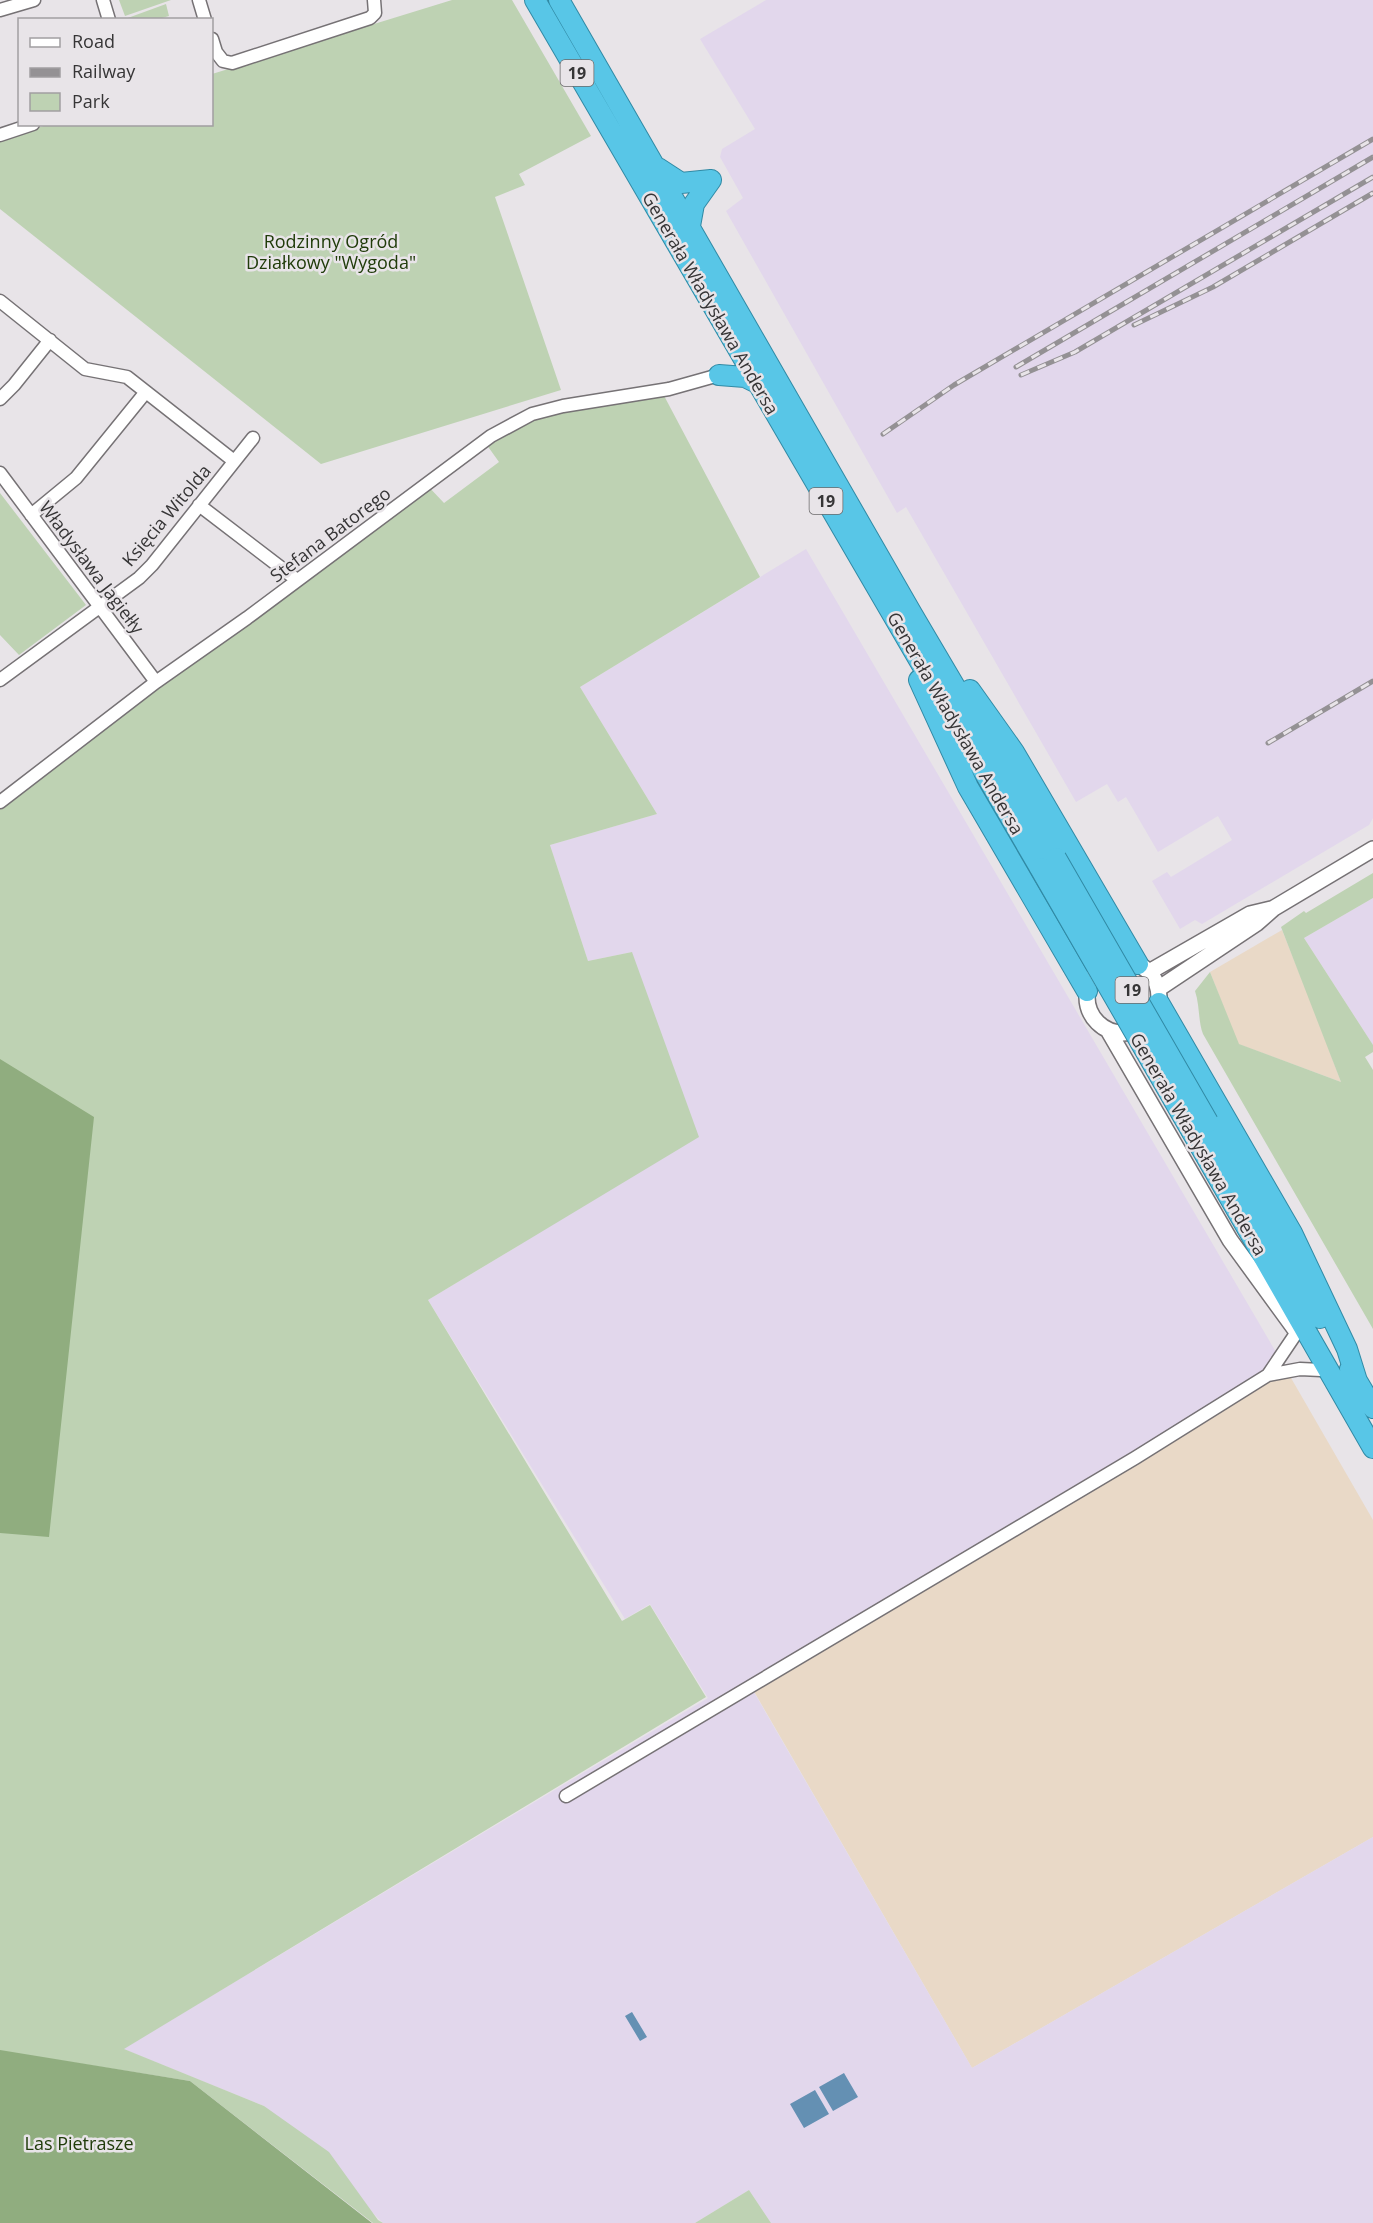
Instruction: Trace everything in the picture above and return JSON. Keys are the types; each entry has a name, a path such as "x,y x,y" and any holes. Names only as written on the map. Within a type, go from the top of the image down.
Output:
{"highway":[{"name":"Generała Władysława Andersa","path":"535,0 757,383 904,617"},
{"name":"Generała Władysława Andersa","path":"560,0 690,226 904,617 1200,1127 1373,1408"},
{"path":"656,167 681,183 711,180 694,204 690,226"},
{"path":"719,375 727,366 734,340"},
{"path":"719,375 745,377 757,383"},
{"path":"904,617 933,638 1014,752 1144,968"},
{"path":"904,617 906,654 957,766 1087,992"},
{"path":"1159,996 1292,1233 1347,1349 1357,1381"},
{"name":"Generała Władysława Andersa","path":"1200,1127 1336,1386 1373,1448"},
{"path":"1297,1332 1320,1371 1336,1386"}],"street":[{"path":"0,10 34,0"},
{"path":"103,0 108,18"},
{"path":"199,0 204,18"},
{"path":"213,42 216,52 223,61 232,63 370,18 375,13 374,0"},
{"path":"0,135 27,126"},
{"path":"0,301 85,369 97,373 119,374 234,461"},
{"path":"0,399 14,386 50,340"},
{"name":"Stefana Batorego","path":"0,802 156,681 491,436 532,414 563,406 669,389 719,375"},
{"path":"31,515 76,478 145,393"},
{"name":"Księcia Witolda","path":"0,680 139,578 152,565 253,438"},
{"name":"Władysława Jagiełły","path":"0,473 156,681"},
{"path":"199,505 297,580"},
{"path":"1108,1030 1125,1034 1141,1029 1153,1018 1159,996 1274,908 1373,849"},
{"path":"1268,1375 1297,1332 1230,1240 1108,1030 1091,1014 1087,992 1090,982 1102,968 1120,961 1144,968 1250,914 1274,908"},
{"path":"1144,968 1159,996"},
{"path":"566,1796 1135,1458 1268,1375 1300,1370 1320,1371"}],"shaded area":[{"path":"766,0 1373,0 1373,818 1369,825 1202,924 1195,920 1180,929 1152,881 1167,872 1171,877 1232,840 1218,816 1158,852 1126,797 1118,802 1107,784 1076,802 906,507 897,513 726,211 743,198 720,157 722,149 755,129 700,39"},
{"path":"806,549 1287,1371 748,1682 972,2068 1373,1837 1373,2223 771,2223 749,2190 695,2223 383,2223 264,2106 123,2049 708,1698 650,1604 625,1619 428,1300 518,1246 632,952 588,961 550,845 657,814 580,687"},
{"path":"1373,898 1373,1045 1304,938"},
{"path":"1282,930 1341,1082 1238,1044 1210,972"},
{"path":"1287,1371 1373,1520 1373,1837 972,2068 748,1681"}],"green space":[{"path":"119,0 171,0 125,16"},
{"name":"Rodzinny Ogród Działkowy \"Wygoda\"","path":"452,0 512,0 591,136 519,174 525,185 495,197 561,390 321,464 0,209 0,139 44,126 213,126 213,74"},
{"path":"166,4 169,16 162,18 128,18"},
{"path":"661,390 760,577 580,687 657,814 550,845 588,961 632,952 699,1137 428,1300 622,1621 650,1605 706,1697 124,2049 264,2106 329,2152 378,2220 383,2223 373,2223 190,2081 0,2051 0,802 426,484 444,503 499,462 484,441 533,415"},
{"path":"0,493 86,605 19,655 0,635"},
{"path":"1373,873 1373,898 1304,938 1373,1045 1373,1052 1365,1057 1373,1070 1373,1329 1203,1034 1195,991 1210,972 1239,1044 1341,1082 1281,927 1304,911 1306,913"},
{"path":"0,1059 94,1117 49,1537 0,1533"},
{"name":"Las Pietrasze","path":"0,2050 190,2081 372,2223 0,2223"},
{"path":"749,2190 771,2223 695,2223"}],"water":[{"path":"632,2012 647,2037 640,2041 625,2016"},
{"path":"844,2073 858,2097 833,2111 819,2087"},
{"path":"815,2090 829,2114 804,2128 790,2104"}],"railway":[{"path":"883,434 954,385 1373,139"},
{"path":"1016,367 1373,157"},
{"path":"1021,375 1075,352 1373,177"},
{"path":"1134,325 1213,287 1373,193"},
{"path":"1268,743 1373,681"}]}
